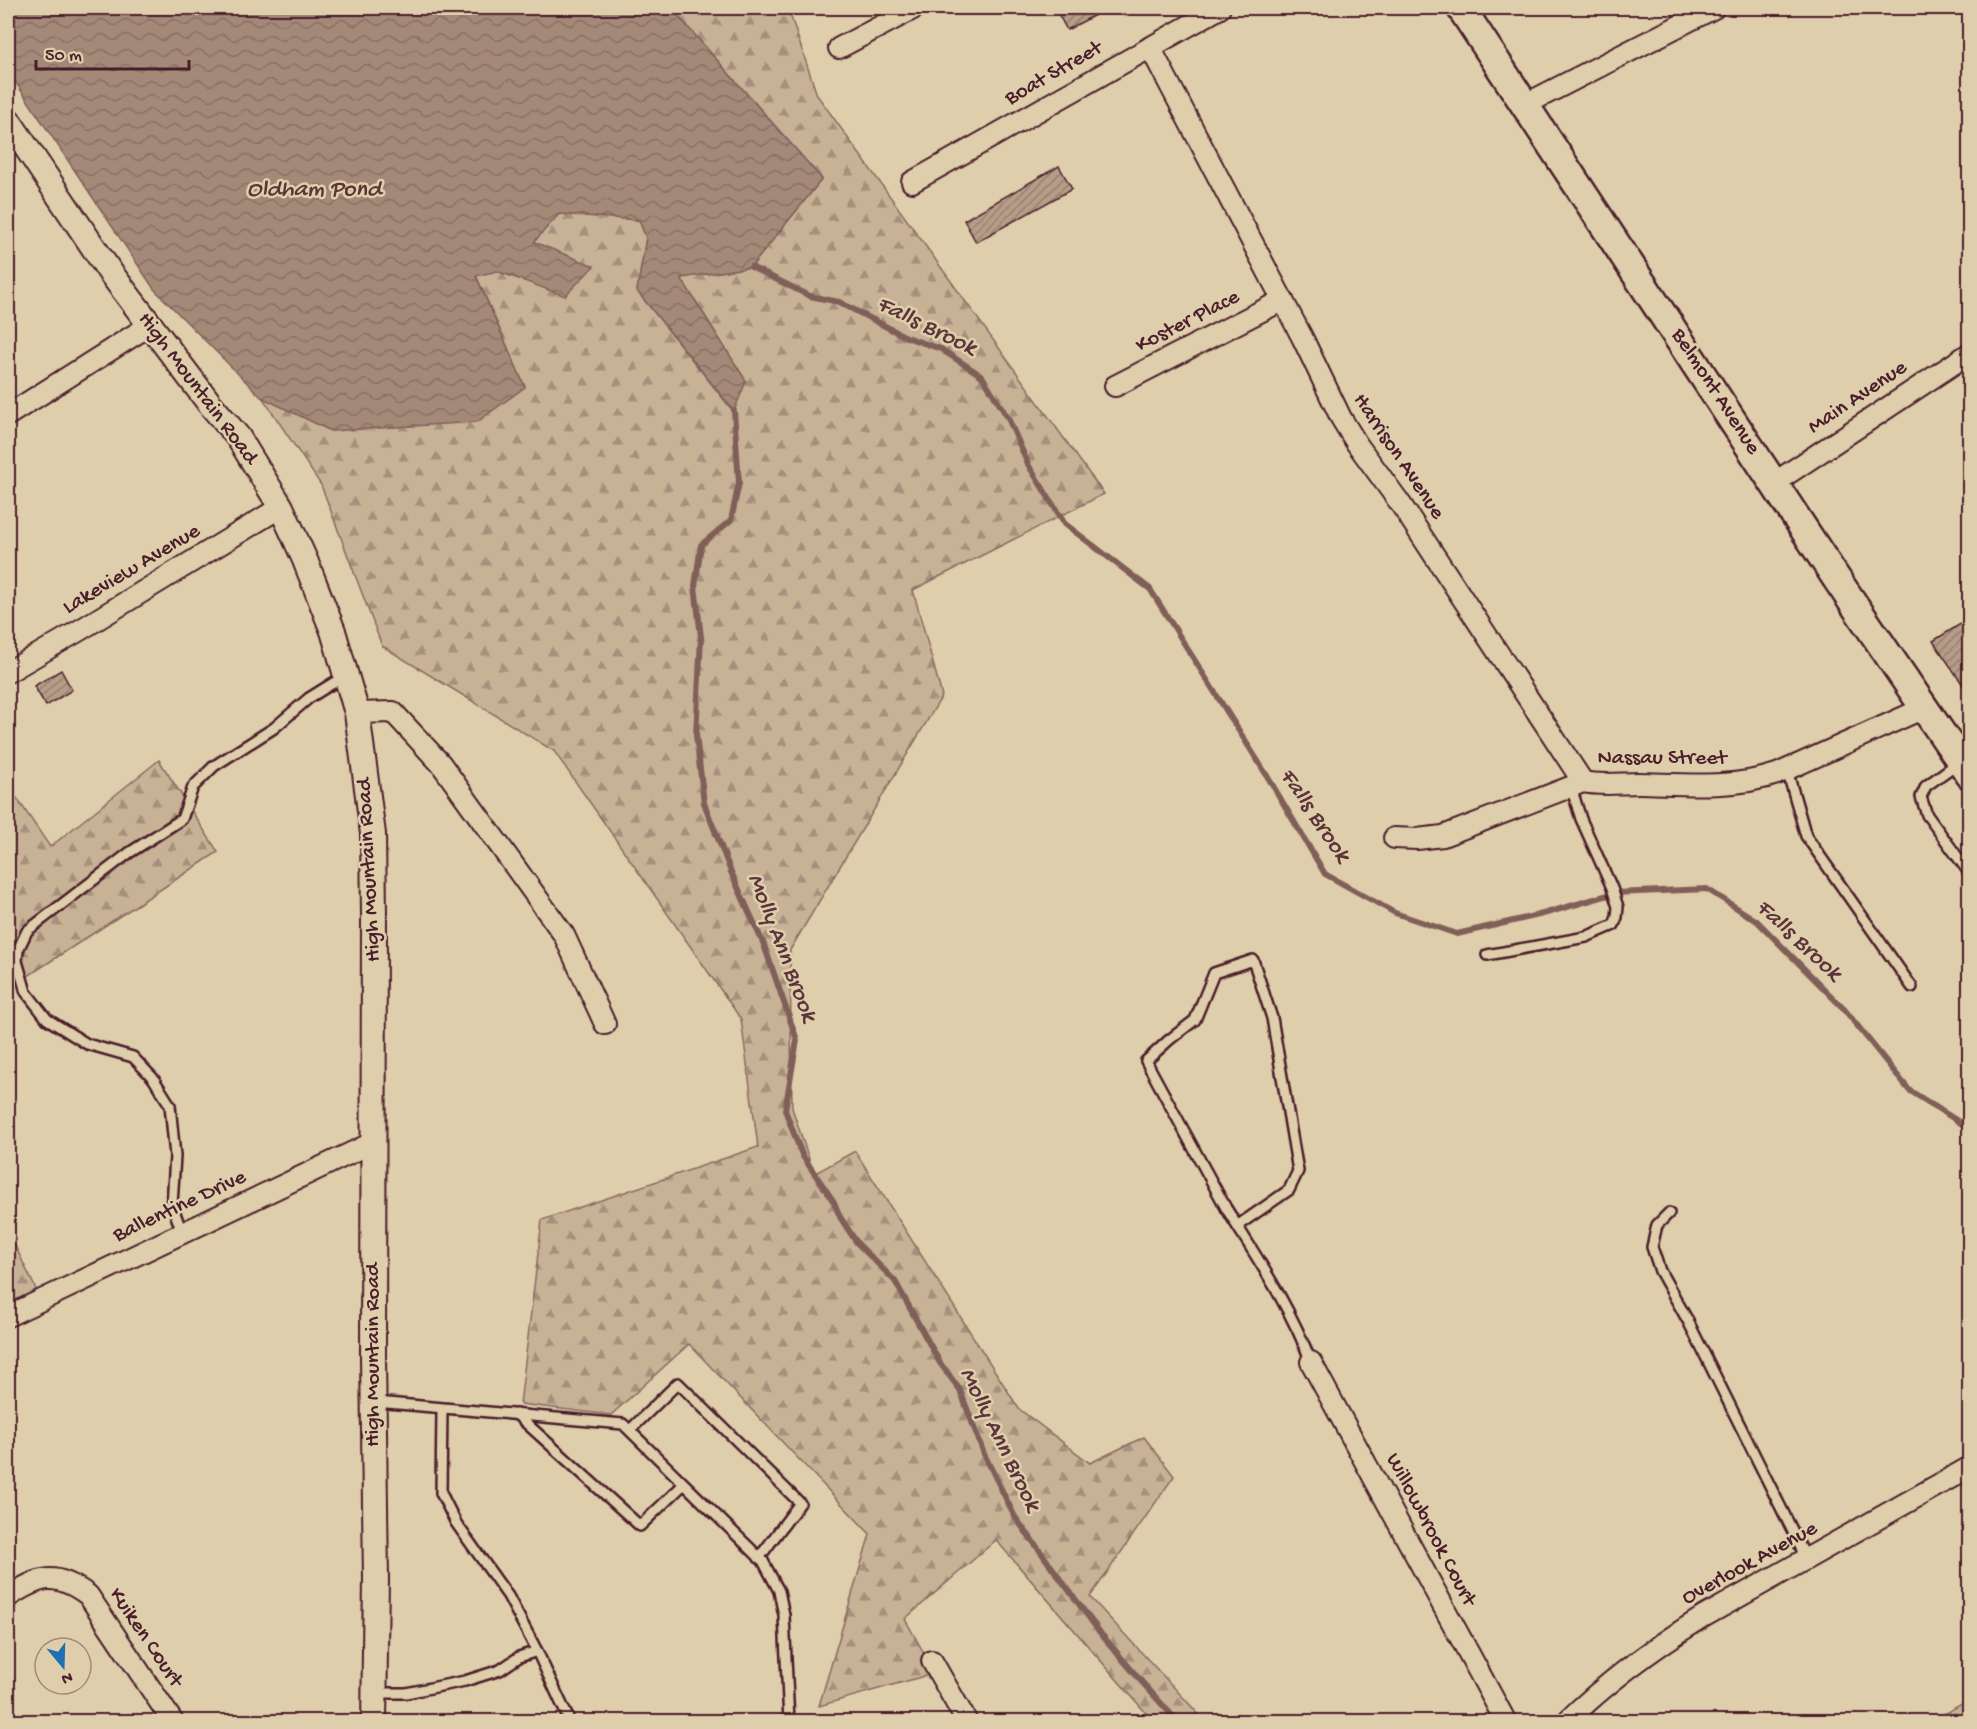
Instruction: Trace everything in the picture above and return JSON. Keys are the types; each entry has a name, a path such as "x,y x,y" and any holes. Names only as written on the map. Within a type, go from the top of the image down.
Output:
{"main road":[{"name":"Belmont Avenue","path":"1461,8 1965,768"}],"street":[{"path":"839,48 915,8"},
{"name":"Boat Street","path":"912,182 1220,8"},
{"path":"1526,104 1714,8"},
{"name":"Harrison Avenue","path":"1150,47 1283,300 1341,418 1357,444 1400,502 1577,784"},
{"name":"High Mountain Road","path":"8,120 110,272 237,437 281,507 333,631 357,713 373,834 376,1579 374,1722"},
{"name":"Koster Place","path":"1115,386 1283,300"},
{"path":"8,415 150,325"},
{"name":"Main Avenue","path":"1774,483 1970,353"},
{"name":"Lakeview Avenue","path":"8,672 281,507"},
{"name":"Nassau Street","path":"1394,838 1417,839 1443,836 1577,784 1725,785 1763,779 1924,708"},
{"path":"357,713 393,712 441,764 564,935 605,1024"},
{"name":"Ballentine Drive","path":"8,1316 374,1142"},
{"name":"Willowbrook Court","path":"1311,1362 1506,1722"},
{"name":"Overlook Avenue","path":"1566,1722 1623,1671 1661,1643 1703,1617 1970,1467"},
{"name":"Kuiken Court","path":"8,1598 29,1583 43,1578 58,1579 74,1585 88,1595 173,1722"},
{"path":"932,1661 967,1722"}],"lane":[{"path":"182,1232 172,1205 175,1156 170,1105 153,1078 133,1057 87,1044 46,1018 26,992 16,961 18,950 27,931 129,853 182,819 193,787 214,766 274,728 309,698 346,675"},
{"path":"1965,768 1926,786 1921,797 1927,815 1970,874"},
{"path":"1787,770 1806,836 1912,987"},
{"path":"1487,955 1586,937 1614,925 1618,907 1612,888 1581,819 1577,784"},
{"path":"1237,1226 1289,1190 1298,1171 1272,1018 1253,960 1214,973 1195,1020 1146,1061 1237,1226 1270,1277 1311,1362"},
{"path":"1669,1213 1658,1225 1652,1247 1660,1271 1688,1321 1807,1560"},
{"path":"630,1430 678,1383 800,1503 759,1558"},
{"path":"374,1402 623,1424 759,1558 779,1591 789,1722"},
{"path":"441,1409 441,1493 456,1523 508,1596 570,1722"},
{"path":"516,1414 640,1526 684,1484"},
{"path":"375,1693 406,1693 465,1681 500,1670 519,1657 537,1651"}],"green space":[{"path":"671,8 788,8 817,95 1104,494 913,590 942,696 790,950 792,1108 814,1174 855,1151 1019,1409 1090,1463 1144,1437 1174,1476 1090,1597 1205,1721 1153,1721 996,1540 905,1619 935,1673 819,1706 870,1534 689,1344 611,1415 520,1404 542,1220 758,1147 741,1019 554,751 382,646 321,485 262,397 331,431 525,387 476,275 497,271 565,295 533,242 559,214 639,220 646,238 637,291 733,411 746,381 681,278 751,267 822,179"},
{"path":"159,760 218,852 8,989 8,785 50,847"},
{"path":"8,1231 43,1304 8,1320"},
{"path":"1969,1700 1969,1721 1931,1721"}],"water":[{"name":"Oldham Pond","path":"8,8 671,8 822,179 751,267 681,278 746,381 734,411 637,291 646,238 639,220 559,214 534,242 594,266 565,296 497,271 476,276 525,387 477,422 331,431 261,397 154,289 8,71"}],"building":[{"path":"1055,8 1108,8 1067,30"},
{"path":"1059,166 1072,189 976,242 964,220"},
{"path":"1970,618 1970,695 1933,641"},
{"path":"61,670 72,690 46,706 34,686"}],"waterway":[{"name":"Falls Brook","path":"751,267 810,296 839,302 906,337 941,349 982,376 1008,418 1029,466 1065,524 1150,589 1266,774 1325,874 1395,913 1457,934 1543,914 1615,893 1707,889 1757,921 1844,1009 1909,1090 1970,1129"},
{"name":"Molly Ann Brook","path":"734,411 739,483 731,520 701,545 695,586 701,637 696,735 704,803 731,872 764,945 797,1040 785,1110 802,1155 834,1202 840,1217 857,1243 895,1281 940,1363 960,1390 984,1454 1015,1517 1101,1634 1178,1722"}]}
